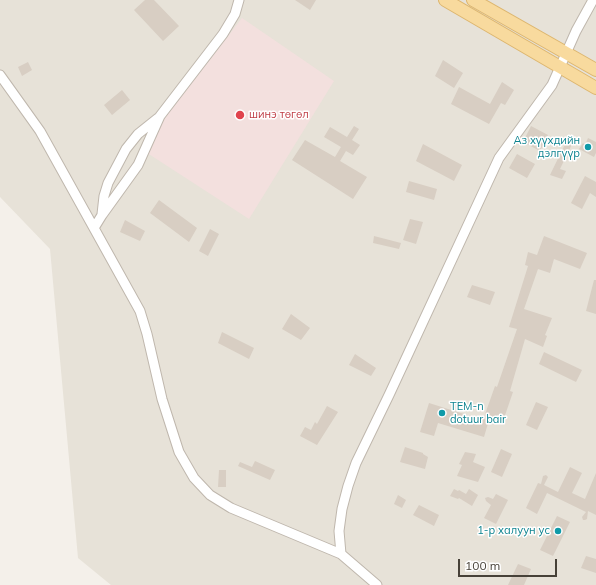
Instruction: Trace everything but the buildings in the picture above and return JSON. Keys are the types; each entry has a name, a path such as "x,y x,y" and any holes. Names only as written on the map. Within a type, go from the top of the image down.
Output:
{"main road":[{"path":"445,0 596,88"},
{"path":"473,0 596,70"}],"street":[{"path":"102,215 104,196 108,183 126,149 138,134 160,116 223,34 234,14 239,0"},
{"path":"341,554 339,531 342,509 356,463 393,388 499,158 552,85 566,53 593,0"},
{"path":"0,75 40,131 140,312 147,334 162,399 179,452 194,478 210,495 231,508 341,554 377,585"},
{"path":"94,228 138,165 160,116"}],"shaded area":[{"path":"0,0 596,0 596,585 111,585 78,558 50,249 0,197"},
{"name":"шинэ төгөл","path":"242,18 334,81 249,219 141,149"}],"place":[{"name":"шинэ төгөл","path":"240,115"},
{"name":"Аз хүүхдийн дэлгүүр","path":"588,147"},
{"name":"TEM-n dotuur bair","path":"442,413"},
{"name":"1-р халуун ус","path":"558,531"}]}
